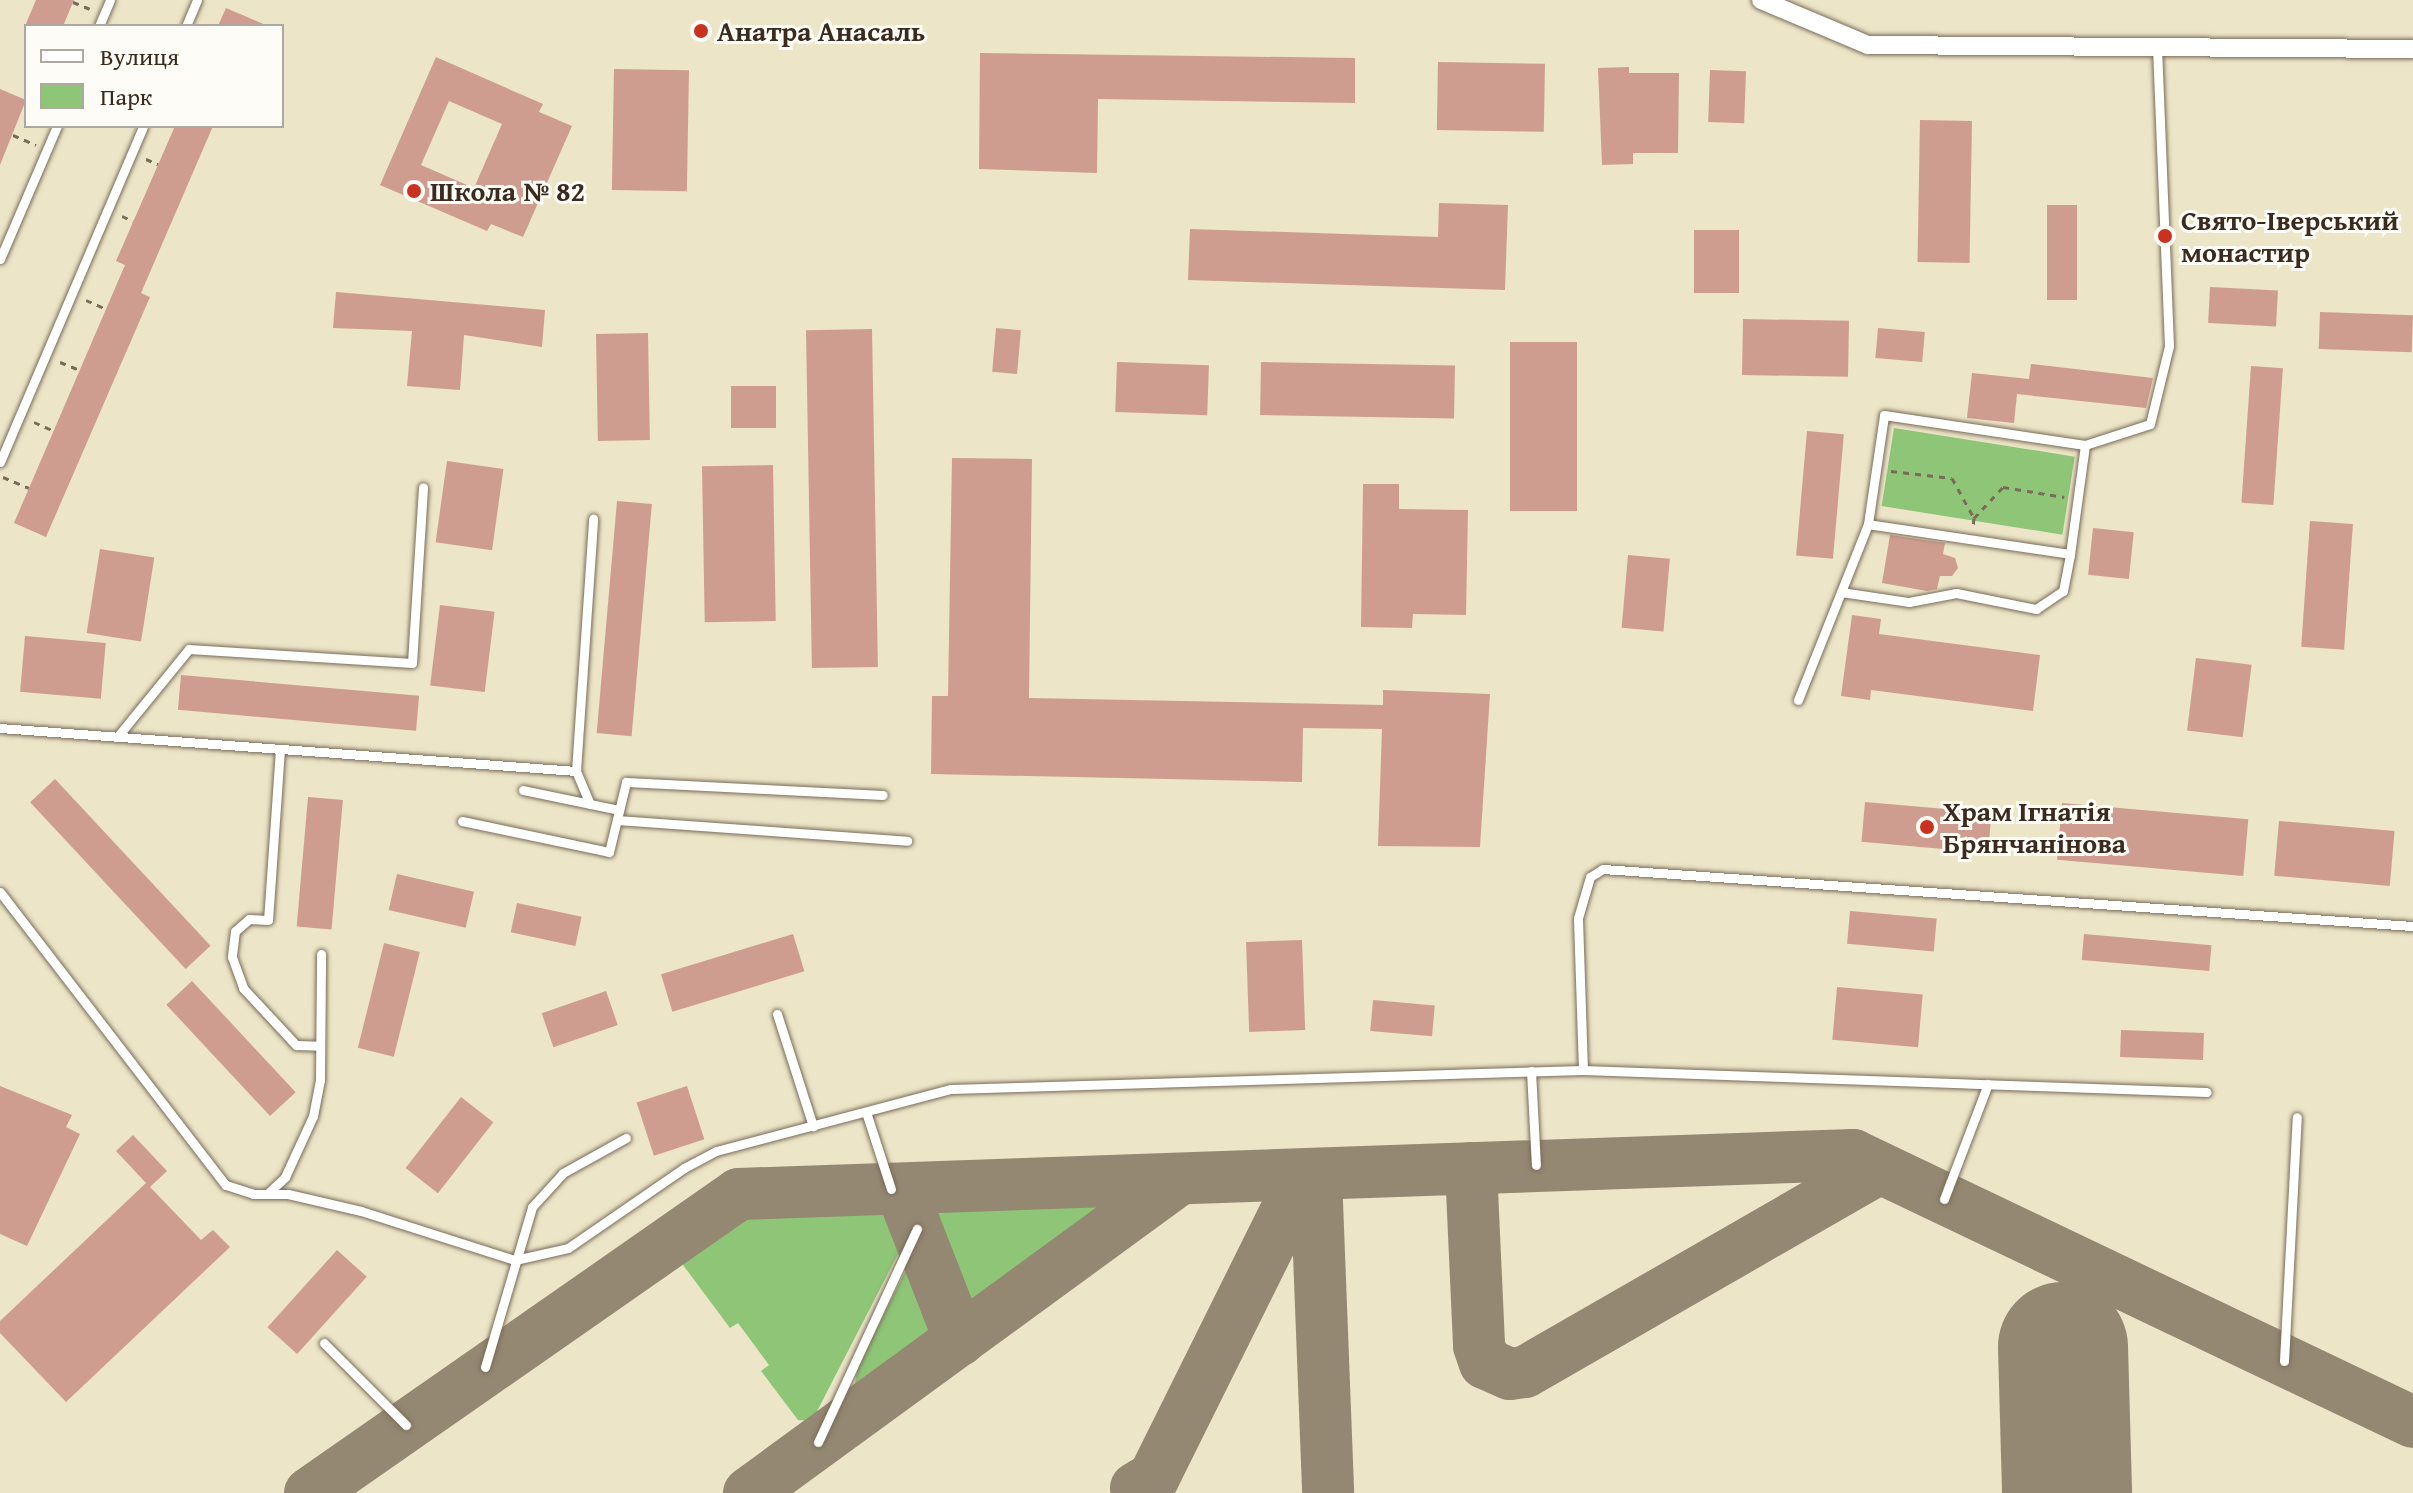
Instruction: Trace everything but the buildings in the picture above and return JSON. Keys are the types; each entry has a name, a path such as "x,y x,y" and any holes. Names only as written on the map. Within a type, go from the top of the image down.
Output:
{"street":[{"path":"1761,0 1786,5 1868,45 2413,49"}],"lane":[{"path":"100,24 110,0"},
{"path":"187,24 197,0"},
{"path":"1798,700 1868,524 1884,415 2085,445 2150,424 2169,346 2157,47"},
{"path":"0,259 56,128"},
{"path":"0,462 142,128"},
{"path":"1841,592 1909,602 1956,593 2036,609 2063,591 2085,445"},
{"path":"118,736 189,649 412,663 423,487"},
{"path":"590,804 576,771 593,519"},
{"path":"1868,524 2070,554"},
{"path":"0,728 576,771"},
{"path":"280,749 268,920 249,919 235,931 232,957 243,988 296,1045 320,1046"},
{"path":"462,821 609,852 626,782 883,795"},
{"path":"523,790 590,804 618,815 907,841"},
{"path":"1583,1070 1578,918 1582,894 1590,877 1603,869 2413,926"},
{"path":"0,892 216,1175 239,1191 361,1211 515,1260 568,1248 684,1168 716,1151 951,1089 1583,1070 2207,1092"},
{"path":"267,1194 285,1177 313,1116 320,1046 321,954"},
{"path":"777,1014 813,1126"},
{"path":"1531,1071 1536,1165"},
{"path":"1944,1199 1988,1084"},
{"path":"866,1112 891,1189"},
{"path":"2284,1361 2297,1117"},
{"path":"485,1367 515,1260 539,1196 563,1173 626,1138"},
{"path":"818,1442 917,1229"},
{"path":"324,1343 406,1425"}],"path":[{"path":"73,2 104,15"},
{"path":"13,135 47,149"},
{"path":"72,293 106,309"},
{"path":"45,356 80,370"},
{"path":"20,416 54,431"},
{"path":"1876,469 1952,478 1974,518"},
{"path":"0,476 29,488"},
{"path":"1971,539 1974,518 2003,487 2077,499"}],"green space":[{"path":"1894,428 2075,457 2062,535 1882,506"},
{"path":"1111,1199 1112,1205 966,1311 929,1215 933,1208 945,1203"},
{"path":"888,1205 901,1241 898,1254 812,1421 798,1420 761,1371 769,1365 738,1323 730,1328 683,1265 683,1249 733,1214 755,1209"},
{"path":"912,1258 940,1330 853,1395 858,1366"}],"taxiway":[{"path":"310,1493 739,1194 1853,1155 2413,1422"},
{"path":"1471,1168 1479,1346 1485,1363 1510,1374 1525,1372 1880,1168"},
{"path":"1316,1176 1328,1493"},
{"path":"1136,1488 1154,1477 1303,1177"},
{"path":"749,1493 1178,1180"},
{"path":"901,1189 960,1340"}],"runway":[{"path":"2063,1347 2067,1493"}],"place":[{"name":"Анатра Анасаль","path":"701,31"},
{"name":"Школа № 82","path":"414,191"},
{"name":"Свято-Іверський монастир","path":"2165,236"},
{"name":"Храм Ігнатія Брянчанінова","path":"1927,827"}]}
